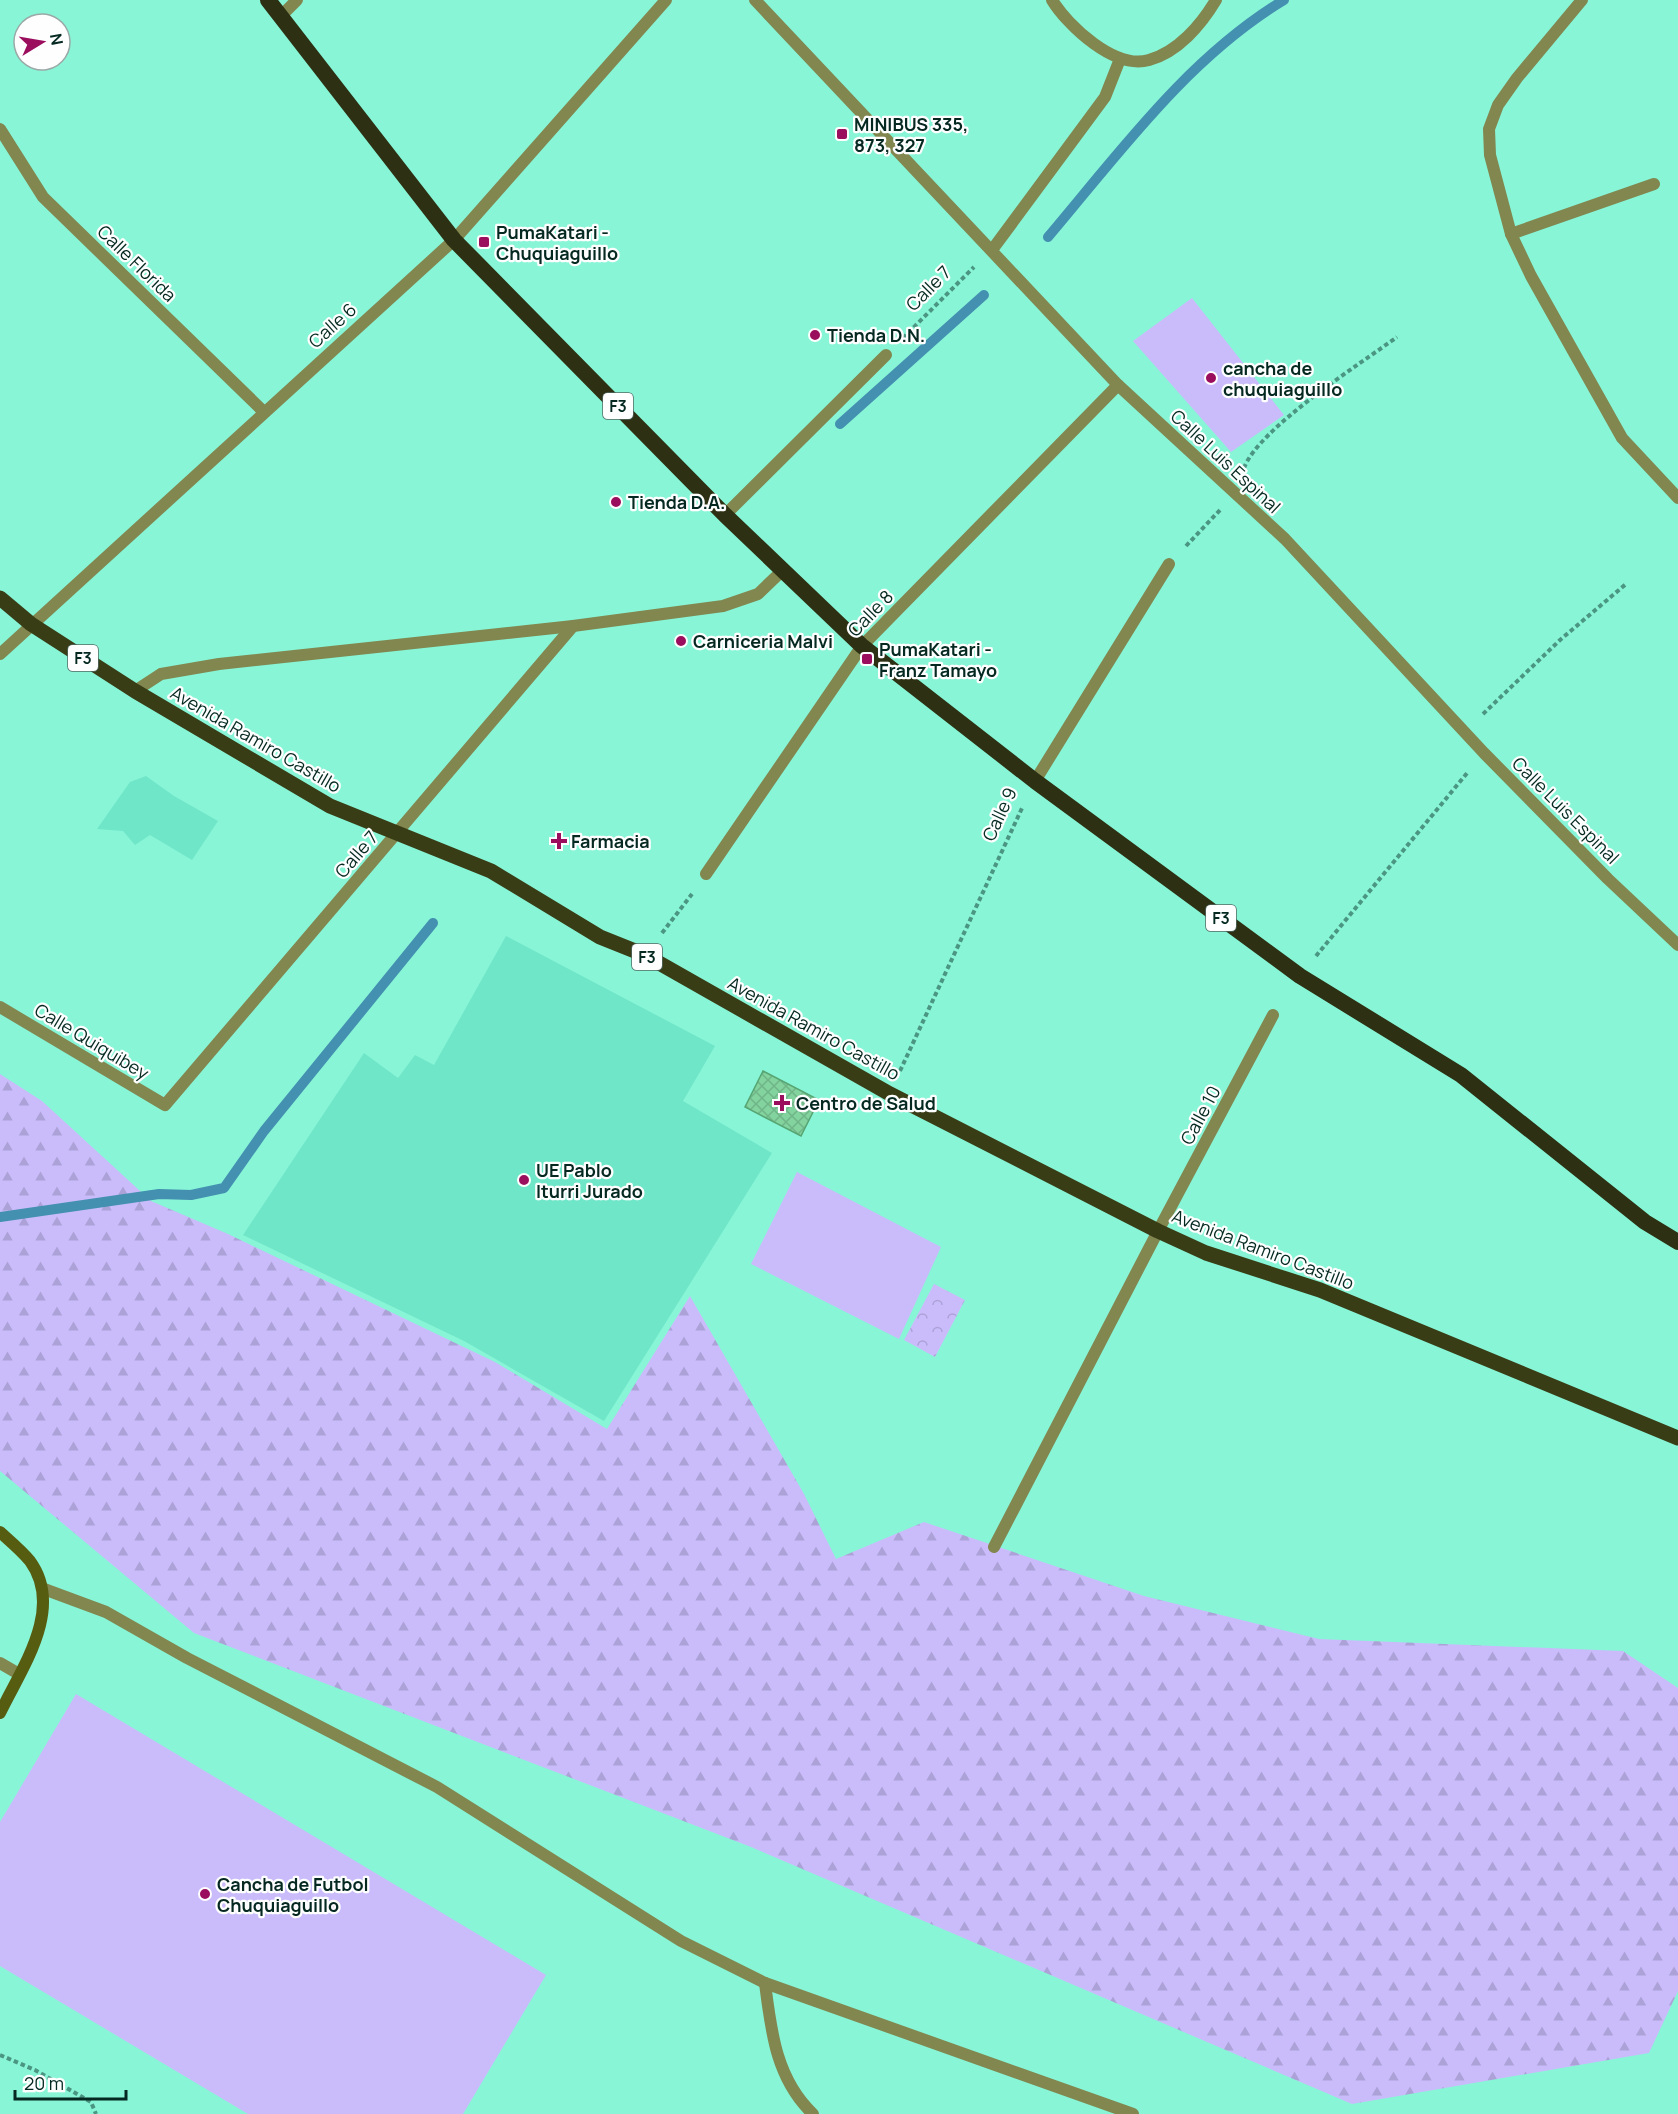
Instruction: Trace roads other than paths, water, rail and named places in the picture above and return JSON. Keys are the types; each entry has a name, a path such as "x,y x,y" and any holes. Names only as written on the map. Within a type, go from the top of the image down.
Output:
{"highway":[{"name":"F3","path":"268,0 454,240 726,515 862,646 1035,781 1300,976 1461,1075 1645,1222 1678,1242"}],"main road":[{"name":"Avenida Ramiro Castillo","path":"0,598 31,624 135,691 330,806 399,832 490,871 600,936 645,955 890,1094 1158,1231 1206,1253 1320,1290 1678,1438"},
{"path":"0,1532 30,1561 44,1589 44,1610 39,1628 0,1713"}],"street":[{"path":"281,16 297,0"},
{"name":"Calle 6","path":"0,654 454,240 666,0"},
{"name":"Calle Luis Espinal","path":"755,0 1118,385 1234,495 1285,539 1484,753 1608,879 1678,945"},
{"path":"1052,0 1058,10 1087,39 1120,59 1148,61 1174,48 1204,20 1216,0"},
{"path":"1582,0 1517,78 1498,105 1489,129 1490,155 1512,234 1531,276 1622,438 1678,498"},
{"path":"992,250 1106,97 1120,59"},
{"name":"Calle Florida","path":"0,129 44,197 264,412"},
{"path":"1512,234 1654,184"},
{"path":"726,515 886,355"},
{"name":"Calle 8","path":"706,874 862,646 1118,385"},
{"name":"Calle 9","path":"1035,781 1169,564"},
{"path":"135,691 161,674 219,664 573,626 723,606 758,594 783,570"},
{"name":"Calle 7","path":"165,1105 573,626"},
{"name":"Calle Quiquibey","path":"0,1007 165,1105"},
{"name":"Calle 10","path":"994,1547 1158,1231 1273,1016"},
{"path":"44,1589 106,1612 187,1658 437,1787 681,1941 765,1983 1132,2114"},
{"path":"0,1663 19,1674"},
{"path":"765,1983 772,2043 799,2101 813,2114"}],"waterway":[{"path":"1048,237 1129,140 1186,78 1249,23 1284,0"},
{"path":"840,424 984,295"},
{"path":"0,1217 159,1194 191,1195 224,1188 264,1131 433,923"}],"place":[{"name":"MINIBUS 335, 873, 327","path":"842,134"},
{"name":"PumaKatari - Chuquiaguillo","path":"484,242"},
{"name":"Tienda D.N.","path":"815,335"},
{"name":"cancha de chuquiaguillo","path":"1211,378"},
{"name":"Tienda D.A.","path":"616,502"},
{"name":"Carniceria Malvi","path":"681,641"},
{"name":"PumaKatari - Franz Tamayo","path":"867,659"},
{"name":"Farmacia","path":"559,841"},
{"name":"Centro de Salud","path":"782,1103"},
{"name":"UE Pablo Iturri Jurado","path":"524,1180"},
{"name":"Cancha de Futbol Chuquiaguillo","path":"205,1894"}]}
